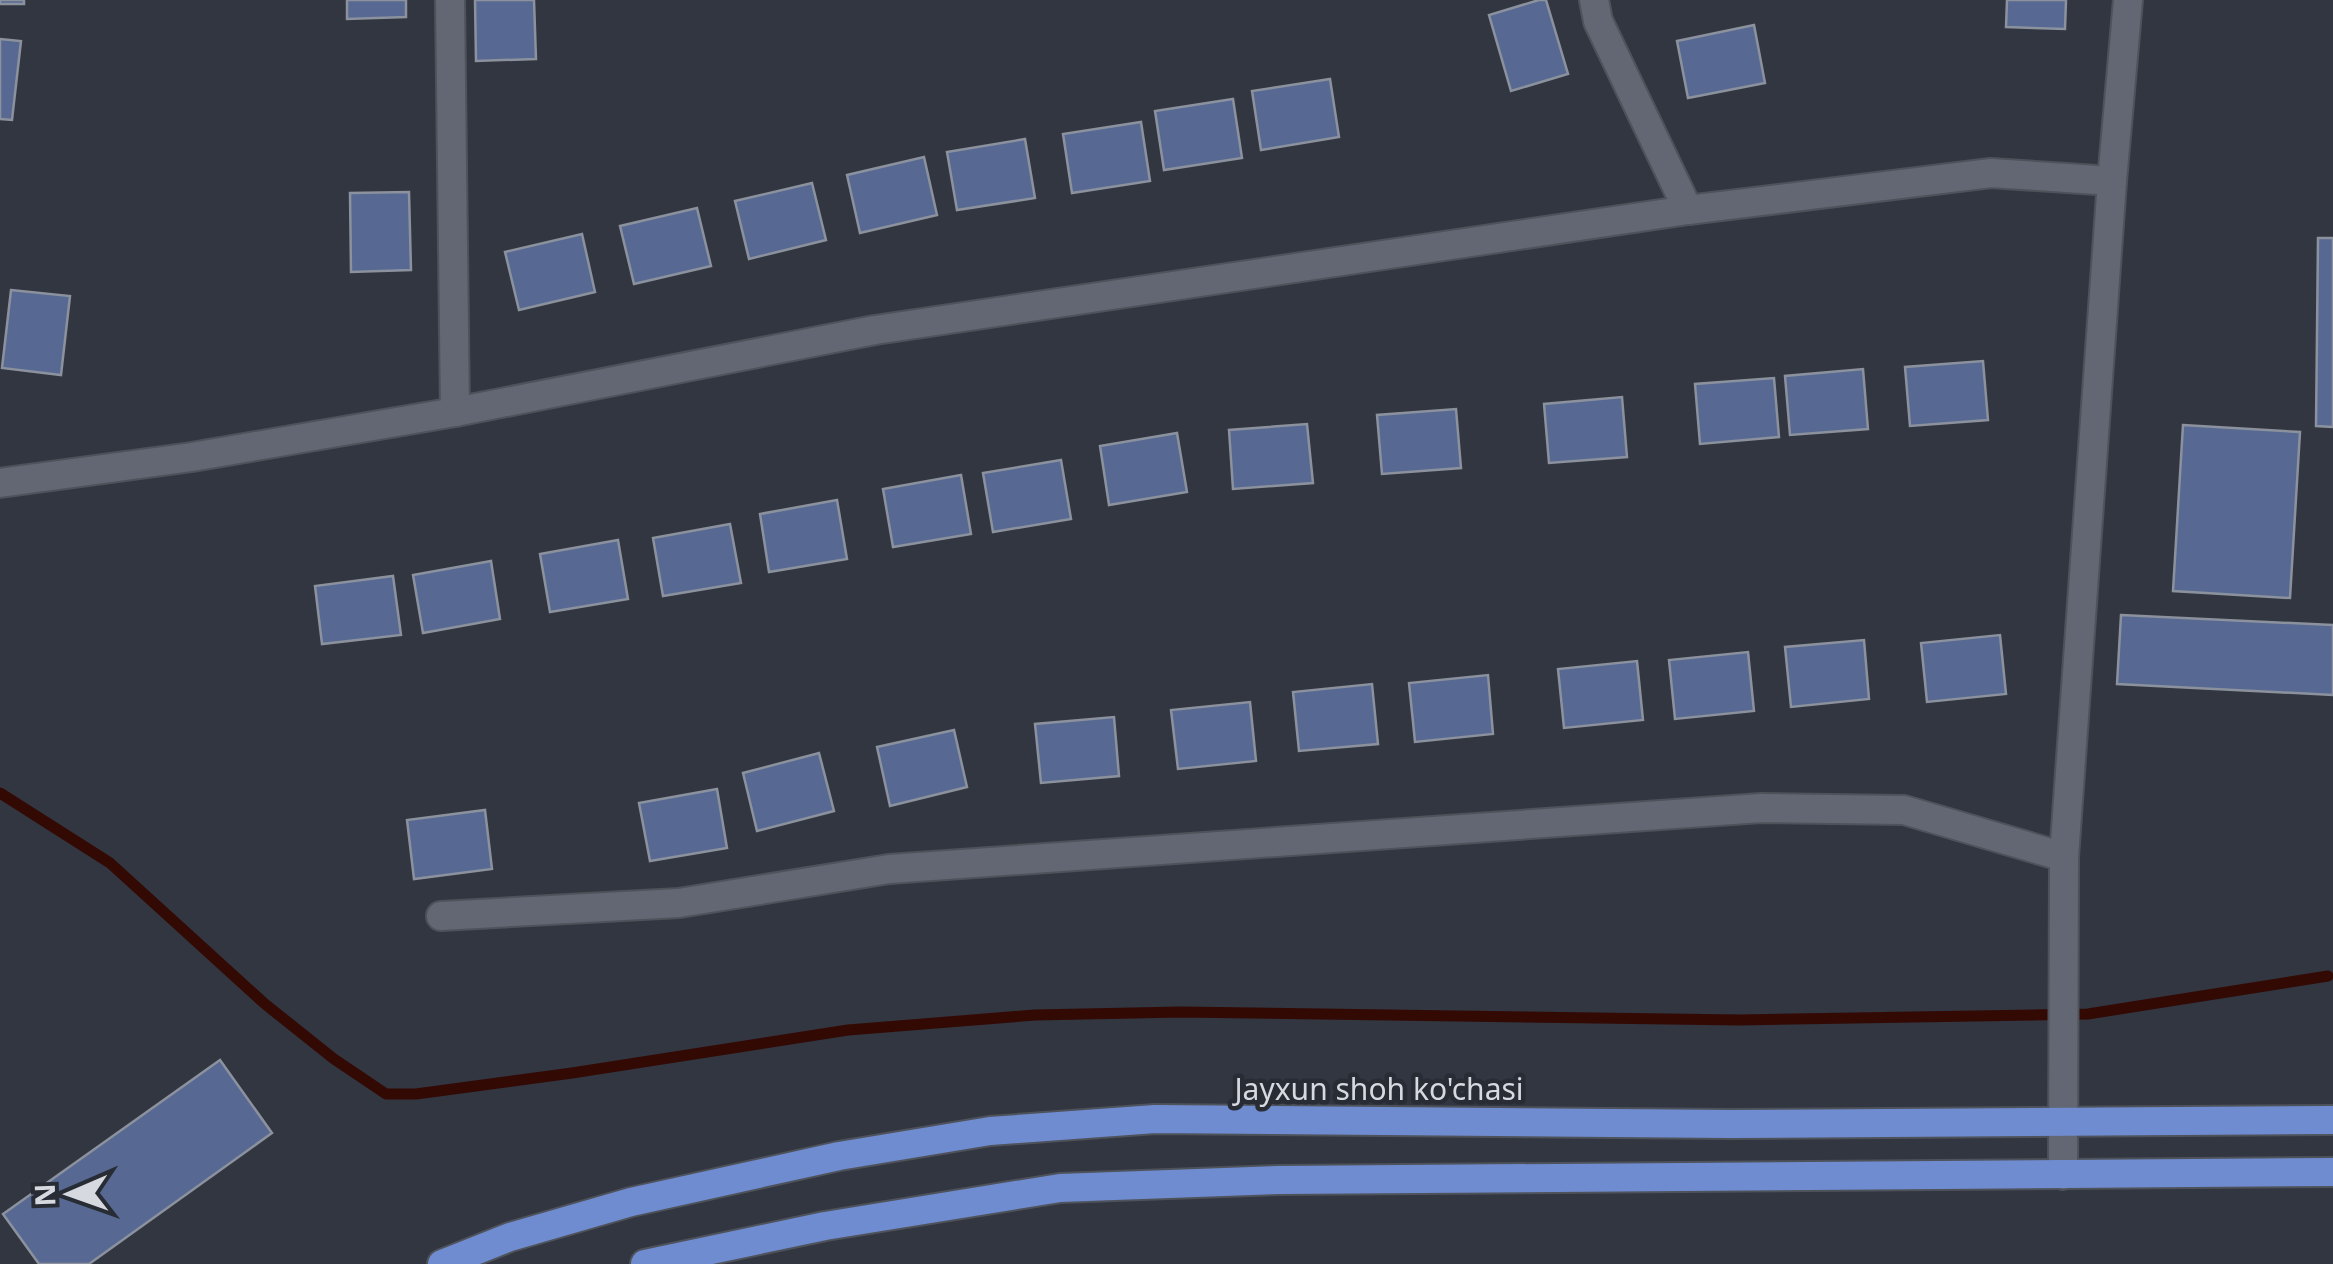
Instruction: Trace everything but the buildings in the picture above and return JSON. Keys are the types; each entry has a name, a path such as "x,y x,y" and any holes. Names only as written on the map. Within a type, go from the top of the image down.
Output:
{"highway":[{"name":"Jayxun shoh ko'chasi","path":"442,1264 510,1237 632,1202 839,1156 990,1131 1155,1119 1731,1124 2333,1120"},
{"path":"646,1264 826,1226 1060,1188 1278,1180 2333,1172"}],"street":[{"path":"450,0 455,412"},
{"path":"1594,0 1598,21 1688,210"},
{"path":"2063,1175 2064,857 2128,0"},
{"path":"0,483 192,457 455,412 875,330 1688,210 1991,174 2112,181"},
{"path":"441,916 679,903 889,869 1760,808 1904,810 2064,857"}],"waterway":[{"path":"0,793 110,863 265,1004 386,1094 416,1094 572,1073 848,1030 1035,1015 1181,1012 1740,1020 2088,1014 2328,976"}]}
